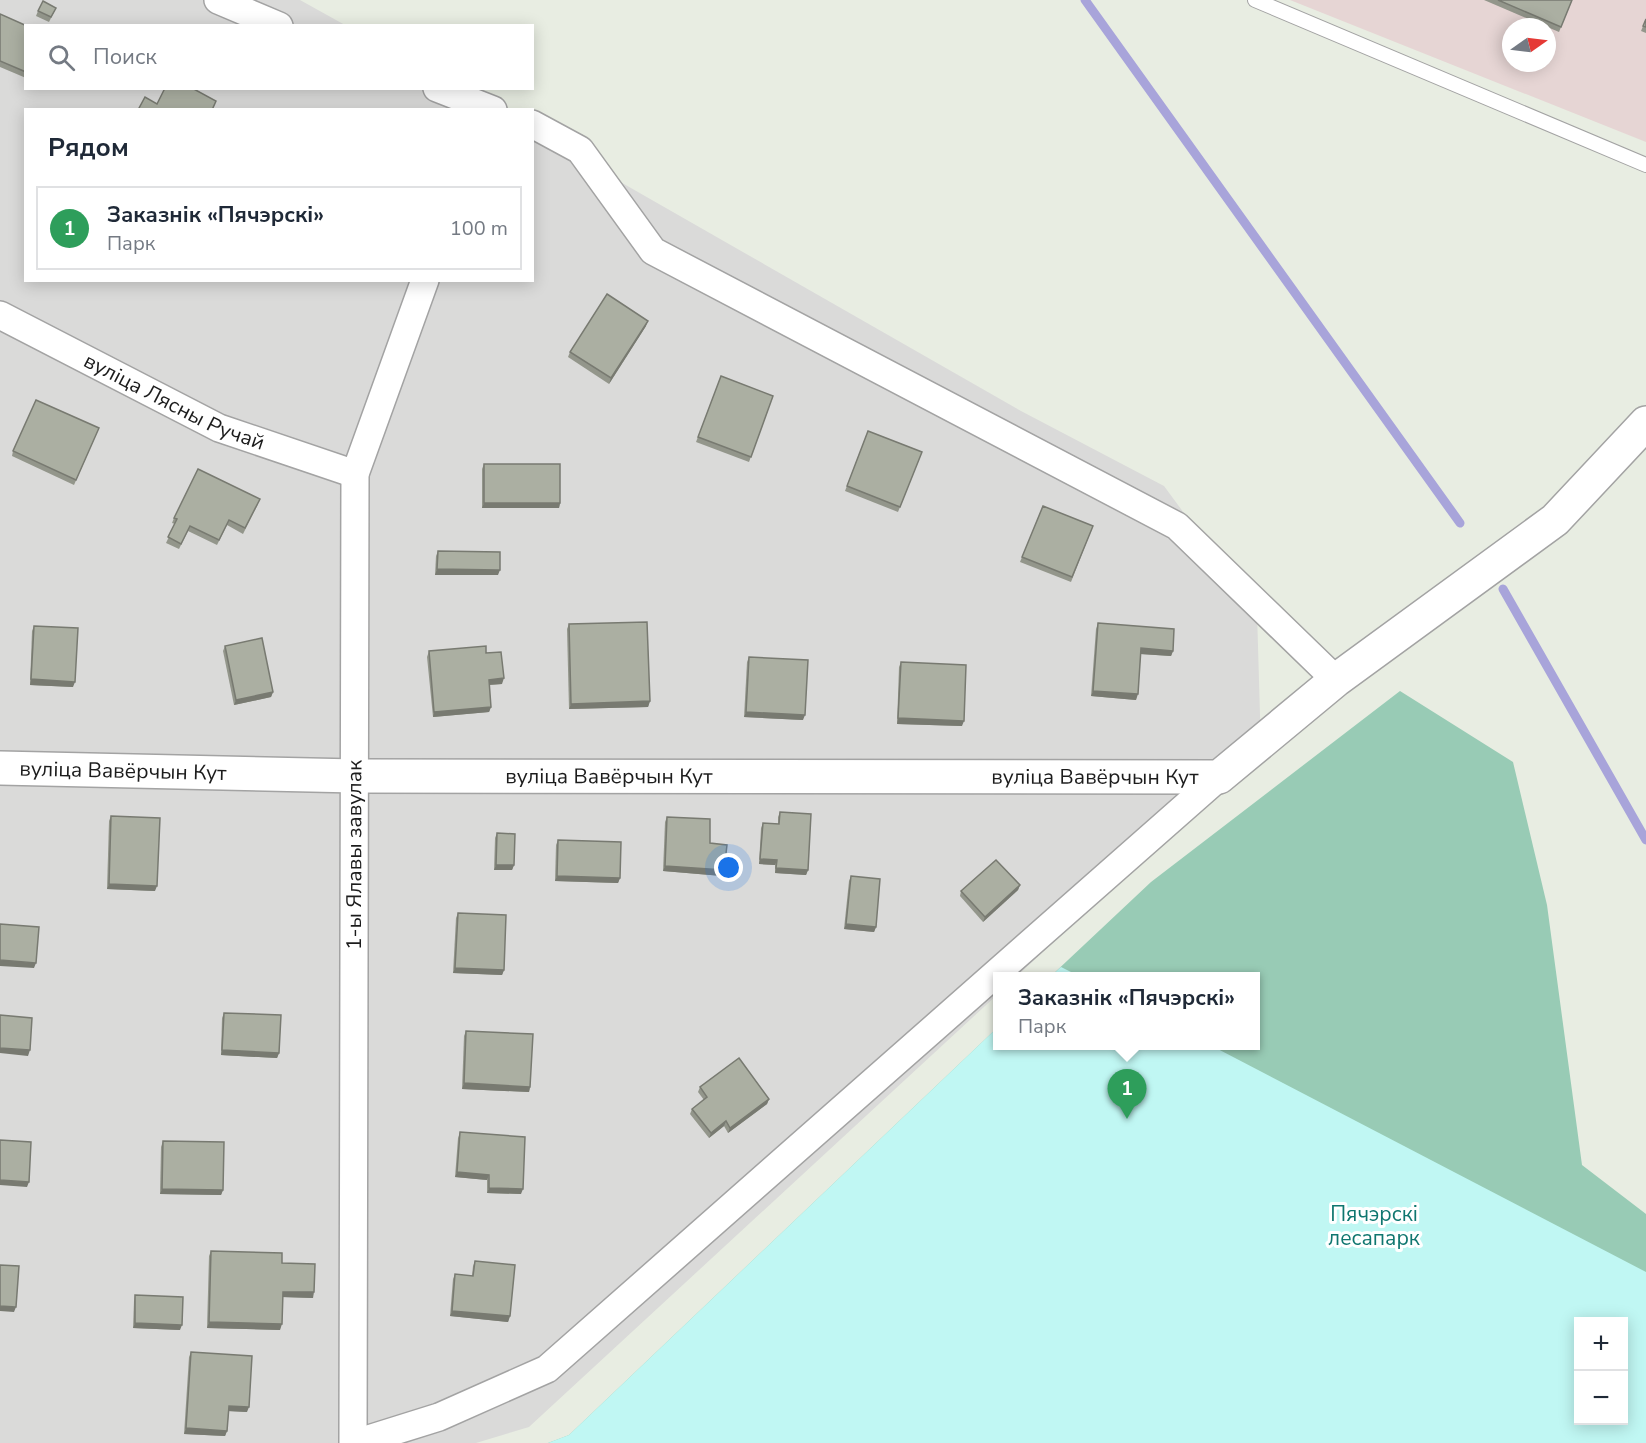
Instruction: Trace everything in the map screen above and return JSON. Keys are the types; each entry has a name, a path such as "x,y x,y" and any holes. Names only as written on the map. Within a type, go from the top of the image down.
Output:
{"street":[{"path":"218,0 274,24"},
{"path":"442,90 487,108"},
{"path":"534,125 580,150 653,251 1177,526 1336,680"},
{"name":"1-ы Ялавы завулак","path":"355,1443 355,474 424,282"},
{"name":"вуліца Лясны Ручай","path":"0,315 219,428 355,474"},
{"path":"998,972 1219,777 1336,680 1555,520 1646,423"},
{"name":"вуліца Вавёрчын Кут","path":"0,768 356,776 1219,777"},
{"path":"355,1443 439,1417 547,1369 993,976"}],"lane":[{"path":"1255,0 1646,165"}],"shaded area":[{"path":"0,0 300,0 343,24 24,24 24,90 459,90 490,108 24,108 24,282 534,282 534,133 1021,411 1164,486 1257,612 1261,749 1021,972 993,972 993,999 529,1427 476,1443 0,1443"},
{"path":"1290,0 1646,0 1646,142"}],"green space":[{"name":"Пячэрскі лесапарк","path":"1400,691 1513,762 1547,905 1582,1165 1646,1214 1646,1443 548,1443 569,1435 993,1032 993,1050 1260,1050 1260,972 1055,972 1151,882"},
{"path":"1061,967 1071,972 1055,972"},
{"name":"Пячэрскі лесапарк","path":"993,1032 993,1050 1220,1050 1646,1272 1646,1443 548,1443 569,1435"}],"building":[{"path":"1498,0 1572,0 1561,27 1556,25 1556,18 1540,18"},
{"path":"43,1 56,8 51,17 38,11"},
{"path":"0,14 24,25 24,71 0,61"},
{"path":"164,90 196,90 216,101 213,108 139,108 145,97 157,104"},
{"path":"607,294 648,321 611,378 570,352"},
{"path":"721,376 773,396 751,457 698,437"},
{"path":"36,400 99,428 76,480 13,451"},
{"path":"868,431 922,452 900,507 847,486"},
{"path":"484,464 560,464 560,503 484,503"},
{"path":"198,469 260,499 245,528 229,520 219,540 190,526 181,544 168,537 177,519 174,518"},
{"path":"1043,506 1093,526 1072,577 1022,557"},
{"path":"438,551 500,552 500,570 437,569"},
{"path":"647,622 650,701 571,704 569,624"},
{"path":"1098,623 1174,629 1173,651 1141,648 1138,694 1093,691"},
{"path":"34,626 78,628 75,682 31,679"},
{"path":"262,638 273,692 236,700 225,646"},
{"path":"486,646 486,653 501,652 504,678 489,680 491,707 434,712 429,651"},
{"path":"749,657 808,660 805,715 746,712"},
{"path":"901,662 966,665 964,721 898,718"},
{"path":"780,812 811,814 808,870 776,868 777,860 760,859 763,823 779,824"},
{"path":"111,816 160,818 157,886 109,884"},
{"path":"667,817 710,819 710,843 727,845 724,870 665,866"},
{"path":"497,833 515,834 514,865 496,865"},
{"path":"558,840 621,842 620,878 557,876"},
{"path":"996,860 1020,885 985,917 961,891"},
{"path":"851,876 880,879 876,927 846,924"},
{"path":"458,913 506,915 504,970 455,968"},
{"path":"0,924 39,927 36,963 0,960"},
{"path":"224,1013 281,1015 279,1053 222,1050"},
{"path":"0,1015 32,1018 30,1050 0,1048"},
{"path":"466,1031 533,1034 530,1087 464,1083"},
{"path":"739,1058 769,1099 730,1128 726,1121 711,1133 692,1109 707,1097 700,1087"},
{"path":"460,1132 525,1137 523,1189 489,1188 489,1175 457,1172"},
{"path":"0,1140 31,1142 29,1182 0,1180"},
{"path":"163,1141 224,1142 223,1190 162,1189"},
{"path":"211,1251 282,1253 282,1263 315,1264 314,1292 283,1292 282,1324 209,1322"},
{"path":"475,1261 515,1265 510,1316 452,1311 455,1274 473,1276"},
{"path":"0,1265 19,1266 16,1307 0,1306"},
{"path":"135,1295 183,1297 182,1325 135,1323"},
{"path":"191,1352 252,1356 249,1407 229,1406 227,1431 186,1428"}],"waterway":[{"path":"1085,0 1460,523"},
{"path":"1503,589 1646,840"}],"place":[{"name":"Заказнік «Пячэрскі»","path":"1127,1119"}]}
